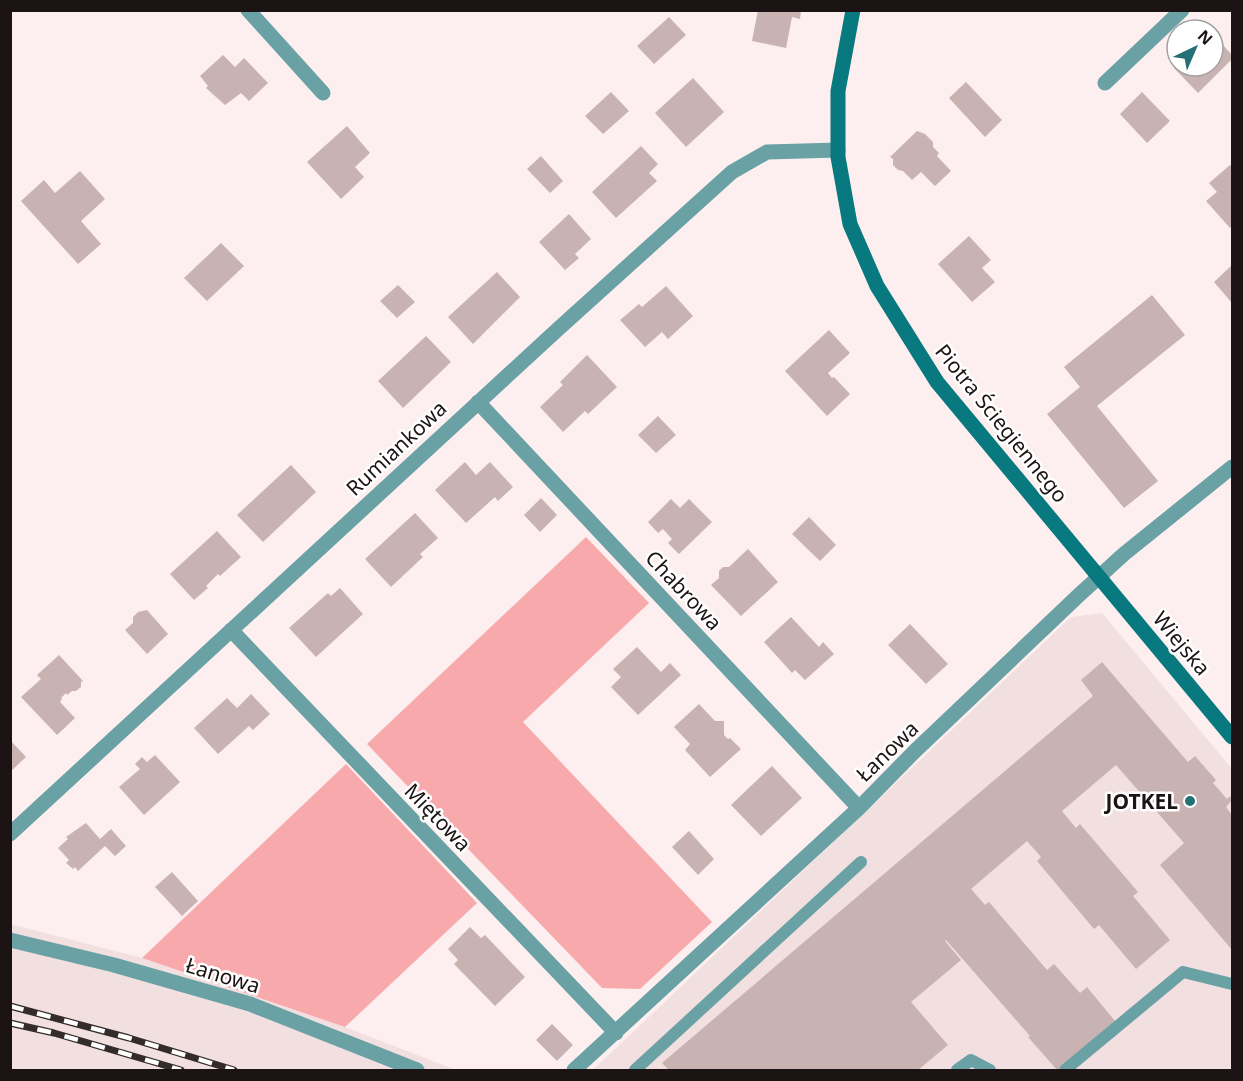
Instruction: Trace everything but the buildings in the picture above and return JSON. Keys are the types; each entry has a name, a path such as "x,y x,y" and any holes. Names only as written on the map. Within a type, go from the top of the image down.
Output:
{"street":[{"path":"249,10 323,93"},
{"name":"Piotra Ściegiennego","path":"853,10 838,91 838,150 850,224 877,286 937,382 1099,576"},
{"path":"1105,83 1182,10"},
{"name":"Rumiankowa","path":"10,834 478,402 732,172 767,152 838,150"},
{"name":"Chabrowa","path":"478,402 859,808"},
{"name":"Łanowa","path":"574,1071 859,808 915,751 1099,576 1233,467"},
{"name":"Wiejska","path":"1099,576 1233,737"},
{"name":"Miętowa","path":"231,630 616,1033"},
{"name":"Łanowa","path":"10,940 114,965 250,1004 417,1071"}],"lane":[{"path":"635,1071 861,862"},
{"path":"1065,1071 1183,972 1233,984"},
{"path":"957,1071 971,1060 990,1071"}],"shaded area":[{"path":"586,537 649,603 523,722 712,922 640,989 602,988 367,744"},
{"name":"JOTKEL","path":"1102,613 1232,769 1232,1070 593,1070 1071,617"},
{"path":"346,764 477,903 345,1027 142,958"},
{"path":"10,924 142,958 345,1027 456,1070 11,1070"}],"railway":[{"path":"10,1006 129,1038 234,1070"},
{"path":"10,1023 54,1033 181,1070"}],"place":[{"name":"JOTKEL","path":"1190,801"}]}
